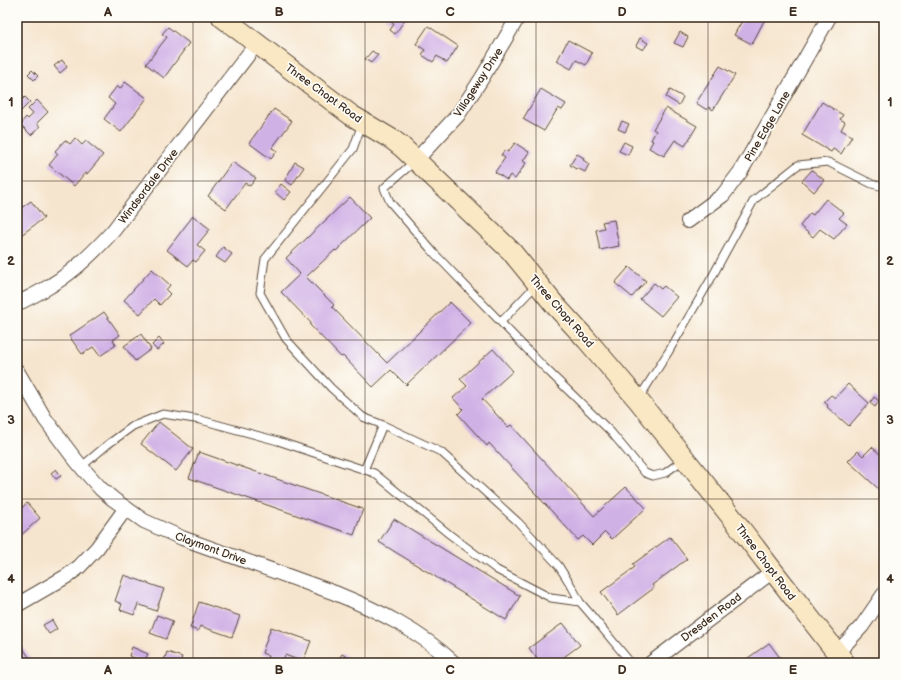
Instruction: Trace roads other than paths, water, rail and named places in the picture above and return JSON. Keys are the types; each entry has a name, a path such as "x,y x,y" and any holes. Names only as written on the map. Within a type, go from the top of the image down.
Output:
{"main road":[{"name":"Three Chopt Road","path":"222,17 352,115 402,147 512,251 554,304 638,400 685,458 841,658"}],"street":[{"name":"Pine Edge Lane","path":"688,221 723,195 741,171 829,17"},
{"name":"Villageway Drive","path":"416,160 458,115 482,78 516,18"},
{"name":"Windsordale Drive","path":"17,304 50,286 75,268 96,250 118,225 257,44"},
{"name":"Claymont Drive","path":"17,371 45,419 81,467 101,489 144,521 182,538 356,602 399,623 428,641 454,663"},
{"path":"17,605 67,576 79,567 97,548 126,508"},
{"name":"Dresden Road","path":"651,663 773,571"},
{"path":"841,658 884,594"}],"lane":[{"path":"363,122 353,149 265,259 260,293 286,339 331,388 363,417 441,452 518,522 558,565 572,586 580,602 631,663"},
{"path":"416,160 384,188 390,202 434,253 544,367 611,432 645,473 653,476 665,474 685,458"},
{"path":"638,400 669,351 712,277 754,200 798,165 828,162 872,184 884,187"},
{"path":"500,322 538,284"},
{"path":"81,467 133,426 163,414 201,420 278,441 374,473 449,534 497,570 551,598 580,602"},
{"path":"364,470 383,425"}]}
